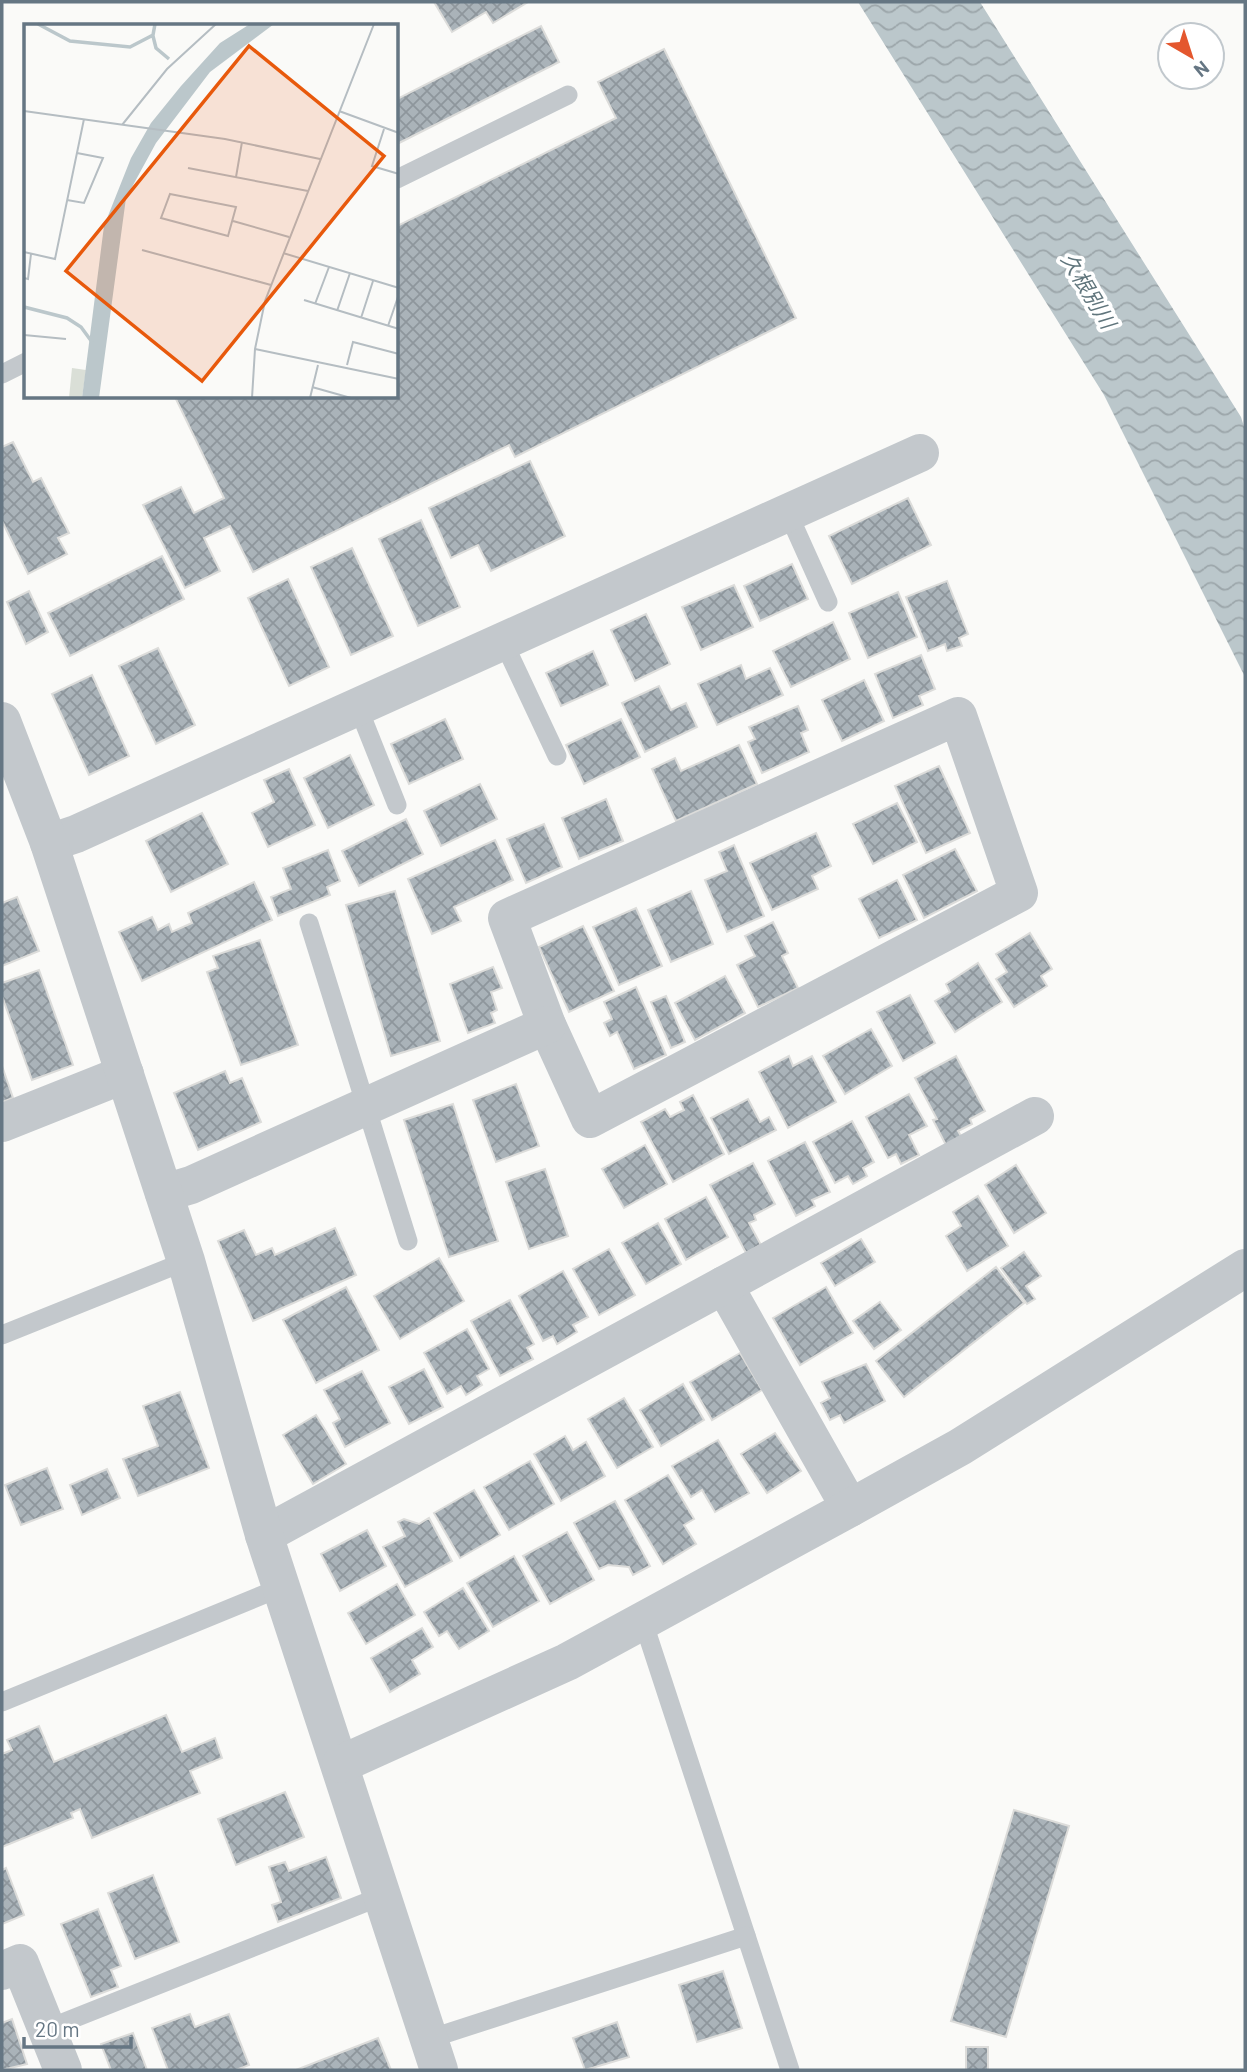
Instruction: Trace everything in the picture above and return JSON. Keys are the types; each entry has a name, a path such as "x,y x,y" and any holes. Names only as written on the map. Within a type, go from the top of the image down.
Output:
{"street":[{"path":"49,843 76,834 920,453"},
{"path":"958,716 1020,893 590,1119 547,1025 507,918 958,716"},
{"path":"2,721 49,843 186,1261 264,1535 434,2055"},
{"path":"164,1194 191,1185 547,1025"},
{"path":"2,1124 125,1074"},
{"path":"264,1535 1035,1116"},
{"path":"341,1764 567,1662 850,1508 960,1447 1236,1273"},
{"path":"724,1285 850,1508"},
{"path":"2,1970 20,1963 63,2070"}],"lane":[{"path":"399,178 568,95"},
{"path":"2,374 24,363"},
{"path":"788,513 828,602"},
{"path":"503,641 557,756"},
{"path":"358,707 397,804"},
{"path":"309,923 408,1241"},
{"path":"2,1335 186,1261"},
{"path":"2,1702 282,1587"},
{"path":"643,1621 790,2070"},
{"path":"47,2029 382,1896"},
{"path":"434,2055 746,1936"}],"water":[{"name":"久根別川","path":"858,2 980,2 1241,417 1245,430 1245,677 1104,395"}],"building":[{"path":"434,2 528,2 493,23 486,12 452,32"},
{"path":"541,26 559,62 399,143 399,98"},
{"path":"664,49 796,318 515,457 509,445 253,572 230,526 204,538 220,571 185,588 143,505 181,487 194,513 224,498 176,399 399,399 399,225 616,118 598,82"},
{"path":"13,442 33,482 41,478 69,533 58,538 67,554 28,574 2,521 2,447"},
{"path":"530,461 565,536 491,571 478,545 451,558 429,508"},
{"path":"908,498 931,545 852,584 829,536"},
{"path":"421,520 460,607 418,626 379,539"},
{"path":"352,548 393,636 351,655 311,567"},
{"path":"162,556 184,599 70,656 48,613"},
{"path":"792,564 808,599 760,621 744,586"},
{"path":"288,579 329,667 289,686 248,598"},
{"path":"947,581 968,634 959,638 962,646 947,651 945,644 928,651 906,597"},
{"path":"734,585 753,627 701,650 682,607"},
{"path":"29,591 48,632 26,644 7,602"},
{"path":"898,592 917,637 868,658 849,613"},
{"path":"646,614 670,664 635,681 611,630"},
{"path":"833,622 850,659 791,687 773,651"},
{"path":"158,648 195,725 156,744 119,666"},
{"path":"593,651 608,685 561,706 546,673"},
{"path":"921,655 935,689 919,696 923,705 893,718 875,674"},
{"path":"741,665 746,679 770,668 783,695 717,725 698,684"},
{"path":"92,675 129,756 89,775 52,694"},
{"path":"864,680 884,721 842,741 822,700"},
{"path":"659,686 671,710 686,703 697,727 645,752 622,703"},
{"path":"798,706 808,730 801,733 809,752 762,773 748,742 755,739 749,727"},
{"path":"445,719 463,759 409,784 391,744"},
{"path":"621,719 640,757 584,784 566,745"},
{"path":"739,745 757,784 676,821 652,769 675,758 681,771"},
{"path":"350,755 374,805 328,828 304,778"},
{"path":"939,766 970,833 926,853 895,786"},
{"path":"289,769 315,825 268,847 252,813 274,802 264,780"},
{"path":"480,784 497,819 441,846 424,811"},
{"path":"606,799 623,841 579,859 562,818"},
{"path":"897,803 917,842 873,864 853,824"},
{"path":"202,813 228,864 171,892 146,841"},
{"path":"406,819 423,854 359,886 342,851"},
{"path":"544,824 562,867 526,883 507,839"},
{"path":"816,833 831,866 812,876 818,889 772,910 750,863"},
{"path":"495,840 513,880 454,907 461,921 432,934 408,879"},
{"path":"734,845 764,916 727,932 705,880 727,871 719,852"},
{"path":"955,849 977,891 924,918 903,875"},
{"path":"328,850 340,881 327,887 330,895 278,916 271,897 291,889 283,868"},
{"path":"897,880 917,920 879,938 859,899"},
{"path":"254,882 272,920 142,981 119,932 152,917 158,930 169,924 172,932 192,923 188,913"},
{"path":"395,891 440,1041 391,1056 346,905"},
{"path":"691,891 713,944 671,962 648,910"},
{"path":"17,897 39,951 2,966 2,903"},
{"path":"636,908 662,966 619,985 593,927"},
{"path":"773,922 788,953 782,956 798,988 758,1007 737,965 755,956 745,936"},
{"path":"583,926 614,991 569,1012 539,947"},
{"path":"1030,933 1052,969 1041,976 1047,986 1014,1007 996,979 1007,972 996,954"},
{"path":"260,940 298,1045 241,1065 207,972 218,968 213,956"},
{"path":"978,963 1002,1002 955,1032 935,1001 950,992 946,984"},
{"path":"493,967 502,988 491,992 497,1010 491,1013 495,1023 468,1033 450,984"},
{"path":"39,970 73,1065 32,1080 2,996 2,983"},
{"path":"725,976 745,1013 695,1040 675,1003"},
{"path":"636,987 666,1055 634,1069 617,1032 610,1036 604,1023 612,1019 604,1002"},
{"path":"910,995 935,1043 903,1061 877,1012"},
{"path":"666,996 685,1042 671,1048 651,1002"},
{"path":"871,1029 892,1066 845,1094 823,1056"},
{"path":"789,1056 793,1066 812,1056 836,1102 788,1128 759,1072"},
{"path":"956,1056 985,1111 970,1119 972,1124 958,1131 961,1136 946,1145 933,1120 937,1119 915,1078"},
{"path":"2,1066 13,1098 2,1102"},
{"path":"225,1071 230,1083 242,1078 261,1122 198,1150 174,1093"},
{"path":"516,1084 539,1146 496,1162 473,1100"},
{"path":"909,1094 927,1126 909,1135 919,1155 901,1164 896,1154 888,1158 866,1117"},
{"path":"693,1095 724,1154 673,1182 641,1122 665,1109 670,1117 684,1110 680,1102"},
{"path":"748,1099 760,1122 769,1117 776,1130 729,1154 711,1118"},
{"path":"453,1104 498,1241 449,1257 404,1120"},
{"path":"852,1121 874,1162 863,1168 867,1176 853,1184 848,1176 835,1183 813,1142"},
{"path":"805,1142 830,1192 812,1200 815,1206 796,1216 768,1161"},
{"path":"645,1145 667,1184 624,1208 602,1169"},
{"path":"753,1163 775,1204 754,1215 756,1220 749,1223 761,1245 746,1253 710,1185"},
{"path":"1016,1165 1046,1213 1014,1233 985,1185"},
{"path":"545,1169 568,1236 529,1249 506,1182"},
{"path":"978,1196 1008,1246 967,1271 946,1236 961,1226 953,1212"},
{"path":"706,1197 728,1237 686,1260 665,1219"},
{"path":"658,1223 681,1264 646,1284 622,1243"},
{"path":"335,1228 356,1275 253,1321 218,1241 244,1230 256,1255 272,1248 275,1255"},
{"path":"861,1239 875,1262 835,1286 821,1263"},
{"path":"609,1249 635,1295 599,1315 573,1269"},
{"path":"1024,1252 1041,1276 1026,1286 1035,1299 1027,1304 1001,1268"},
{"path":"439,1258 464,1301 400,1339 374,1296"},
{"path":"996,1267 1024,1303 904,1397 876,1361"},
{"path":"563,1271 588,1317 573,1325 577,1332 557,1344 553,1336 543,1341 519,1296"},
{"path":"346,1287 379,1350 316,1383 283,1320"},
{"path":"826,1287 853,1333 800,1365 773,1318"},
{"path":"510,1300 534,1344 527,1348 533,1359 500,1376 471,1321"},
{"path":"880,1302 901,1330 874,1349 853,1321"},
{"path":"467,1329 489,1369 477,1376 482,1385 466,1395 461,1386 447,1394 424,1353"},
{"path":"740,1353 762,1390 712,1420 690,1382"},
{"path":"866,1364 885,1401 844,1423 840,1415 830,1420 821,1403 830,1398 822,1382"},
{"path":"424,1369 443,1407 409,1424 389,1387"},
{"path":"362,1371 390,1423 345,1447 333,1423 340,1419 324,1390"},
{"path":"683,1384 704,1420 661,1446 640,1410"},
{"path":"180,1392 209,1468 138,1496 123,1459 158,1446 143,1406"},
{"path":"624,1398 653,1447 617,1468 588,1419"},
{"path":"316,1415 346,1464 313,1484 283,1435"},
{"path":"775,1433 801,1471 767,1493 741,1454"},
{"path":"565,1436 573,1450 586,1442 605,1476 561,1501 534,1454"},
{"path":"718,1440 749,1493 715,1512 702,1490 691,1497 672,1466"},
{"path":"530,1461 554,1504 509,1530 484,1487"},
{"path":"47,1468 63,1509 21,1525 5,1485"},
{"path":"107,1469 120,1498 82,1515 70,1485"},
{"path":"668,1475 694,1519 684,1525 696,1544 663,1564 625,1500"},
{"path":"474,1490 500,1535 460,1558 434,1513"},
{"path":"615,1501 650,1566 633,1575 629,1567 608,1565 599,1569 574,1523"},
{"path":"429,1518 452,1561 405,1587 383,1547 405,1536 398,1522 404,1519 419,1524"},
{"path":"367,1530 386,1566 340,1591 321,1554"},
{"path":"567,1532 594,1580 550,1604 523,1556"},
{"path":"514,1556 539,1601 493,1627 467,1583"},
{"path":"397,1584 415,1615 366,1644 348,1613"},
{"path":"463,1588 489,1631 459,1649 447,1631 439,1636 424,1612"},
{"path":"422,1628 433,1647 412,1660 420,1674 390,1692 371,1658"},
{"path":"166,1715 182,1752 215,1738 222,1758 190,1771 200,1793 92,1838 80,1809 71,1813 73,1818 2,1847 2,1754 12,1750 7,1740 39,1726 54,1762"},
{"path":"285,1792 304,1837 236,1865 218,1819"},
{"path":"1014,1810 1069,1826 1006,2037 951,2021"},
{"path":"326,1857 341,1898 278,1922 272,1905 281,1902 269,1867 285,1862 289,1871"},
{"path":"6,1868 24,1915 2,1924 2,1870"},
{"path":"153,1875 179,1942 135,1959 108,1893"},
{"path":"98,1909 121,1966 111,1970 118,1987 91,1997 61,1924"},
{"path":"723,1971 742,2028 697,2042 679,1985"},
{"path":"190,2014 195,2027 229,2014 249,2065 236,2070 168,2070 152,2028"},
{"path":"12,2019 27,2064 2,2070 2,2023"},
{"path":"617,2022 629,2057 585,2070 573,2038"},
{"path":"133,2033 147,2070 111,2070 101,2044"},
{"path":"378,2038 391,2070 296,2070"},
{"path":"966,2047 988,2047 988,2070 966,2070"}]}
